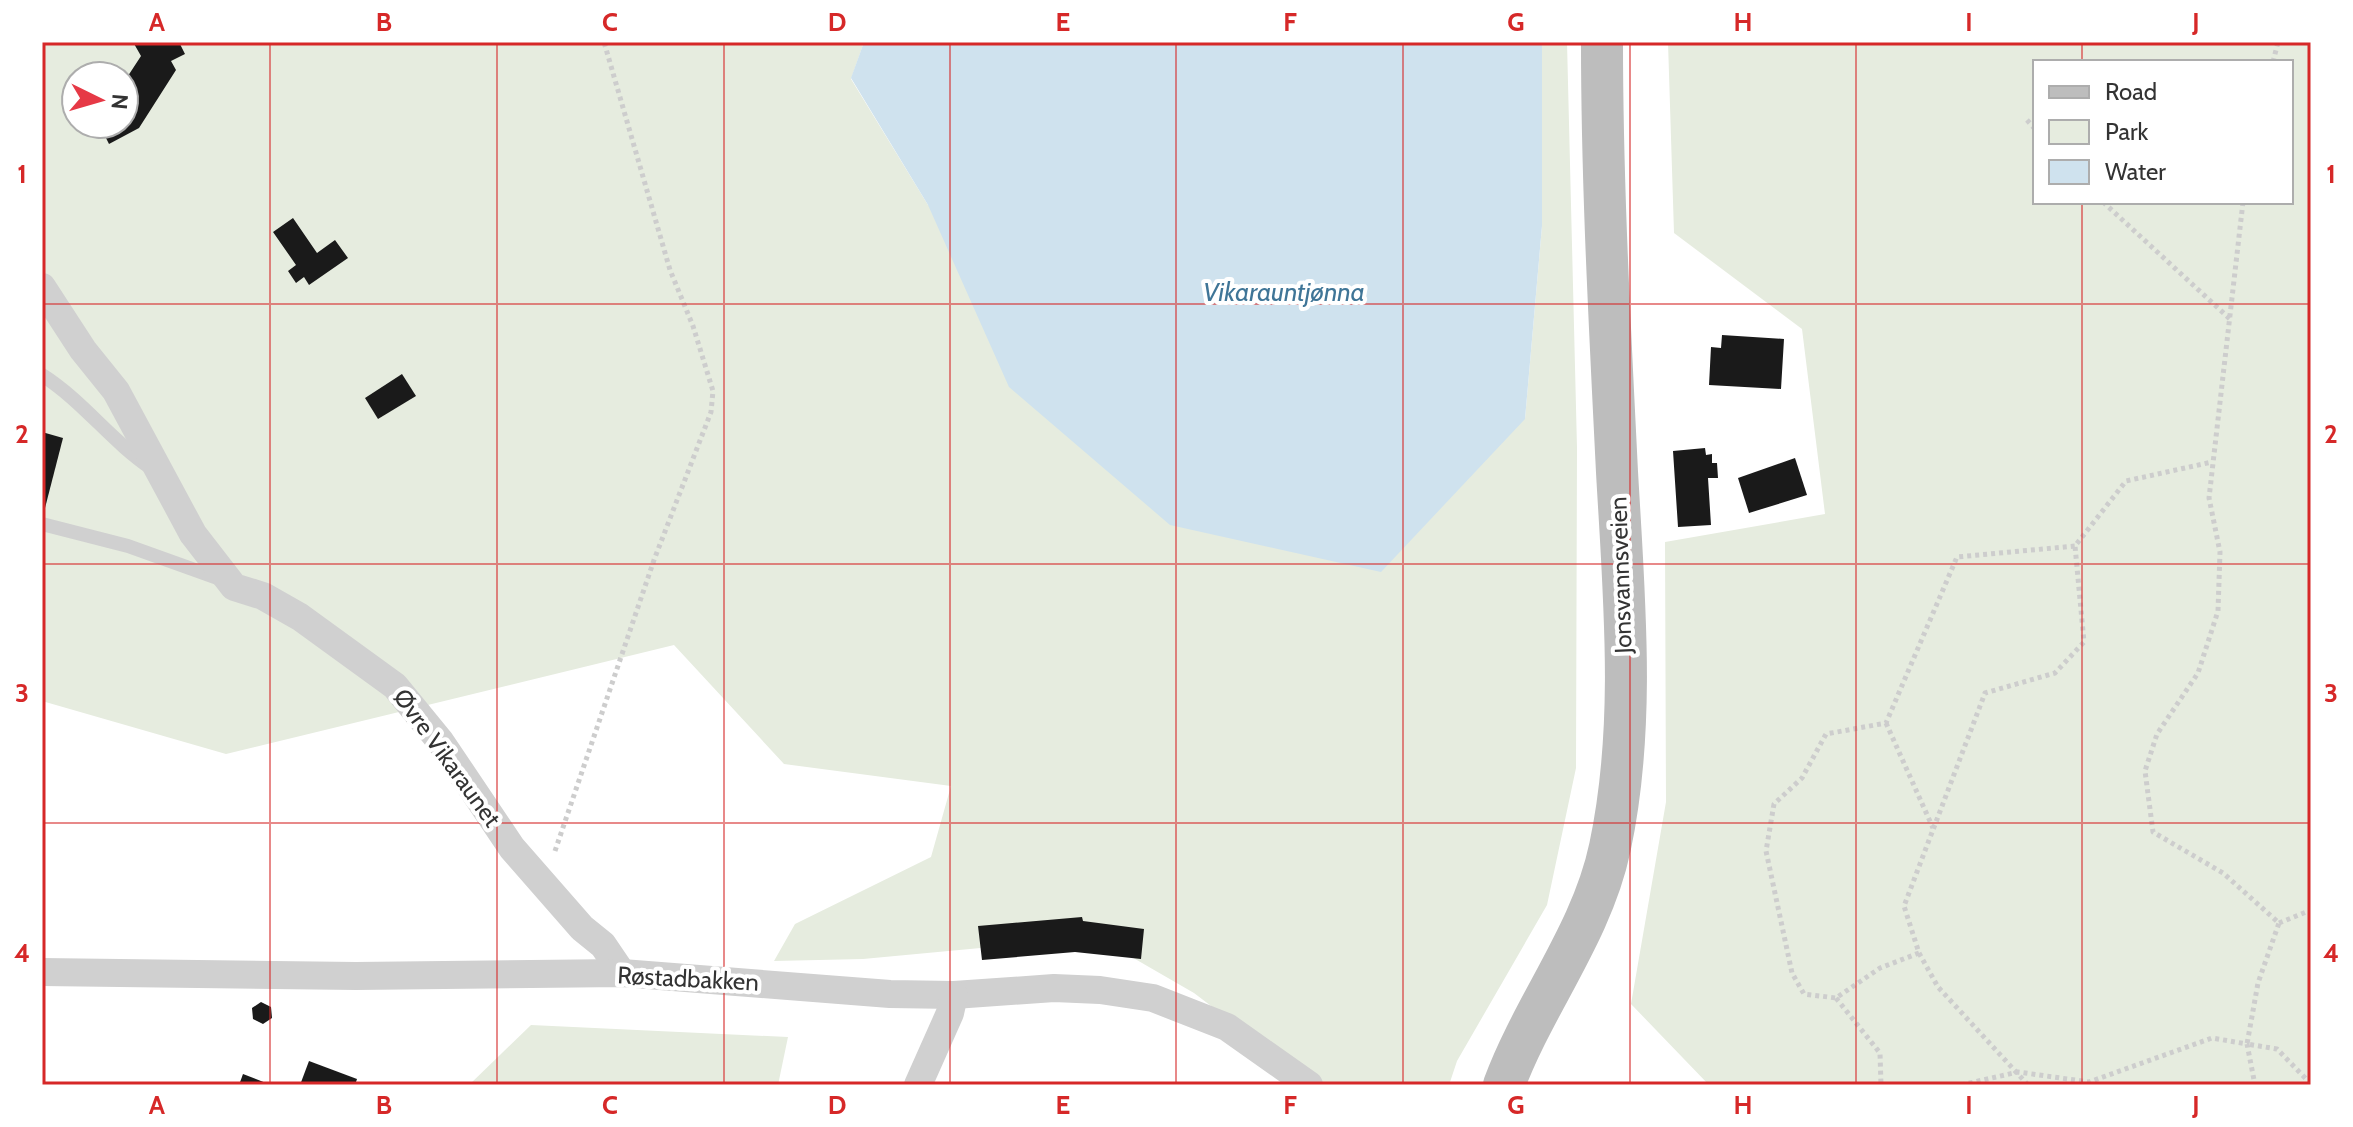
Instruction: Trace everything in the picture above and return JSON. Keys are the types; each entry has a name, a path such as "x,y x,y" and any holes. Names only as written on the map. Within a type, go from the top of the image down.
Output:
{"main road":[{"name":"Jonsvannsveien","path":"1504,1085 1584,921 1610,850 1618,796 1625,699 1623,584 1602,196 1602,42"}],"street":[{"path":"42,287 83,350 116,391 193,534 234,587"},
{"name":"Øvre Vikaraunet","path":"234,587 263,596 300,617 395,686 426,722 512,848 582,928 603,945 622,973"},
{"name":"Røstadbakken","path":"42,972 356,976 622,973 890,994 954,995 1054,988 1153,998 1227,1027 1309,1085"},
{"path":"918,1085 943,1029 954,995"}],"lane":[{"path":"42,375 72,398 125,451 158,472"},
{"name":"Øvre Vikaraunet","path":"42,524 163,557 234,587"}],"path":[{"path":"543,886 654,560 711,412 713,391 693,326 670,270 604,42"},
{"path":"2027,120 2033,127"},
{"path":"2105,204 2230,320"},
{"path":"2243,204 2209,498 2220,552 2218,611 2198,673 2157,734 2145,771 2153,832 2223,873 2279,923"},
{"path":"2028,1085 1938,987 1919,953 1904,906 1985,693 2055,673 2084,642 2075,546 2126,481 2212,462"},
{"path":"1934,829 1886,723 1957,557 2075,546"},
{"path":"1886,723 1826,734 1802,778 1774,804 1766,851 1792,973 1804,994 1836,998 1880,968 1919,953"},
{"path":"2255,1085 2247,1044 2258,983 2279,923 2311,910"},
{"path":"1836,998 1880,1053 1881,1085"},
{"path":"1961,1085 2018,1072 2089,1082 2212,1038 2277,1049 2311,1084"}],"green space":[{"path":"42,42 864,42 851,79 928,205 1525,419 1542,226 1542,42 1567,42 1577,448 1576,768 1547,905 1457,1061 1449,1085 1315,1085 1194,993 1097,937 863,959 774,961 795,924 931,857 951,786 784,764 674,645 226,754 42,701"},
{"path":"1668,42 2311,42 2311,1085 1709,1085 1631,1004 1666,802 1665,542 1825,514 1802,329 1674,233"},
{"path":"531,1025 788,1037 778,1085 469,1085"}],"water":[{"name":"Vikarauntjønna","path":"864,42 1542,42 1542,226 1525,419 1381,572 1170,525 1009,387 928,205 851,78"}],"building":[{"path":"133,42 179,42 185,54 171,61 176,70 140,126 138,60 141,56"},
{"path":"293,218 317,253 335,240 348,258 309,285 304,277 296,283 288,271 296,265 273,232"},
{"path":"1722,335 1784,339 1781,389 1709,385 1711,347 1721,348"},
{"path":"402,374 416,396 378,419 365,398"},
{"path":"42,432 63,438 45,508 42,507"},
{"path":"1705,448 1706,455 1712,454 1712,463 1717,463 1718,478 1708,478 1711,525 1678,527 1673,451"},
{"path":"1795,458 1807,495 1749,513 1738,478"},
{"path":"1082,917 1083,921 1144,929 1141,959 1075,952 982,960 978,926"},
{"path":"261,1002 271,1007 272,1018 263,1024 253,1019 252,1008"},
{"path":"309,1061 357,1079 355,1085 300,1085"},
{"path":"243,1074 271,1085 239,1085"}]}
